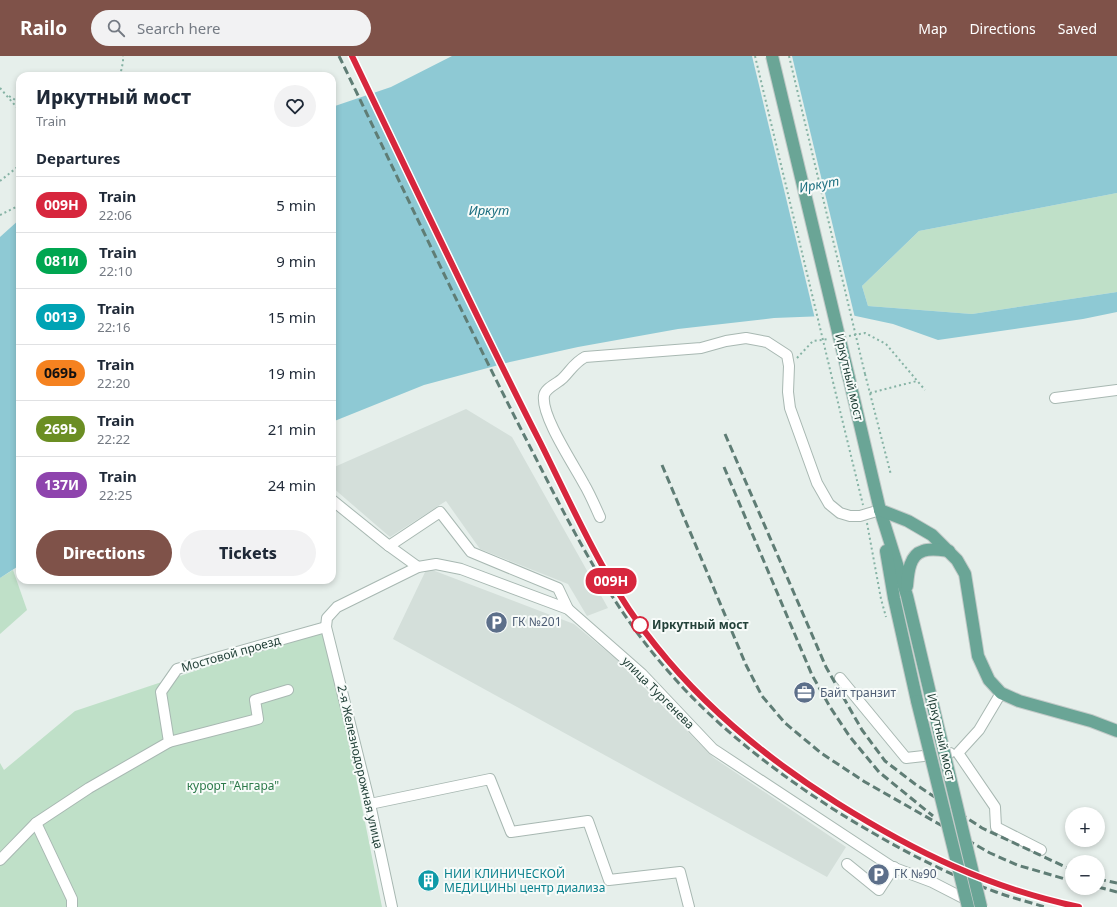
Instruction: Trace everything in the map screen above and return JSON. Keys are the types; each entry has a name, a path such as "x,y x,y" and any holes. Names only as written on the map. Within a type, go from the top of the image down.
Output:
{"main road":[{"name":"Иркутный мост","path":"772,56 880,510 894,598 917,702 968,907"},
{"name":"Иркутный мост","path":"880,510 907,596 981,907"},
{"path":"880,510 908,521 932,535 957,560 965,574 978,656 989,680 1001,693 1019,701 1091,721 1117,731"},
{"path":"907,596 908,571 914,558 922,551 948,551"}],"street":[{"path":"600,517 586,486 550,422 544,405 544,395 547,390 563,378 577,362 585,357 701,348 726,341 746,338 767,342 787,355 789,366 788,392 790,408 817,483 829,504 840,513 850,516 880,510"},
{"path":"1055,398 1117,390"},
{"path":"336,503 389,546 418,567"},
{"path":"389,546 440,512 471,552 558,588 568,609"},
{"name":"улица Тургенева","path":"326,627 327,618 337,607 418,567 436,564 461,569 568,609 642,674 713,749 894,867 932,882 981,907"},
{"name":"Мостовой проезд","path":"169,742 161,692 177,669 326,627"},
{"name":"2-я Железнодорожная улица","path":"326,627 370,804 392,907"},
{"path":"840,678 906,758 958,752 979,730 1001,693"},
{"path":"0,860 36,823 89,788 169,742 258,719 255,700 288,690"},
{"path":"958,752 995,807 996,827 1041,850"},
{"path":"370,804 490,779 511,832 588,820 609,880 680,872 689,907"},
{"path":"36,823 72,899 72,907"},
{"path":"847,864 879,890 894,867"}],"path":[{"path":"121,72 123,56"},
{"path":"755,56 865,514 881,599 887,622"},
{"path":"789,56 865,374 891,475"},
{"path":"0,88 16,106"},
{"path":"6,95 16,101"},
{"path":"0,181 16,168"},
{"path":"0,215 16,208"},
{"path":"843,337 865,333 886,344 925,390"},
{"path":"789,366 813,341 836,338"},
{"path":"870,393 916,381"}],"shaded area":[{"path":"466,409 512,437 608,608 587,616 568,584 480,549 446,501 390,537 336,490 336,466"},
{"path":"427,568 574,624 616,659 714,758 846,847 827,877 393,639"}],"green space":[{"path":"1117,193 1117,292 972,314 868,306 862,286 919,231"},
{"path":"13,570 16,584 18,584 27,610 0,634 0,578"},
{"name":"курорт \"Ангара\"","path":"326,627 382,907 0,907 0,763 4,770 75,711"}],"water":[{"name":"Иркут","path":"452,56 1117,56 1117,193 919,231 862,286 868,306 972,314 1117,292 1117,312 1083,319 938,340 893,324 851,315 774,318 678,329 578,347 510,362 424,385 336,420 336,106 391,87"},
{"path":"16,223 16,568 0,578 0,237"}],"pier":[{"path":"752,56 792,56 855,318 815,319"}],"railway":[{"path":"339,56 430,246 572,528 607,588 626,617 668,671 687,692 728,731 771,766 817,799 897,847 955,876 1002,894 1045,907"},
{"path":"352,56 493,350 594,550 622,599 638,623 675,669 718,712 763,751 837,803 866,821 924,852 983,879 1014,890 1079,907"},
{"path":"725,434 826,667 862,730 885,761 915,784 982,828 1065,867"},
{"path":"662,465 746,665 762,696 785,723 821,753 865,782 990,853 1017,865 1065,879"},
{"path":"724,467 812,675 830,707 850,737 879,772 933,816"},
{"path":"1105,880 1117,883"},
{"path":"1105,889 1117,892"}],"train":[{"name":"009Н","path":"352,56 510,385 588,540 618,593 654,645 672,667 700,697 752,742 805,783 900,841 941,862 997,884 1050,901 1079,907"}],"place":[{"name":"ГК №201","path":"496,622"},
{"name":"Иркутный мост","path":"640,625"},
{"name":"Байт транзит","path":"805,693"},
{"name":"ГК №90","path":"879,874"},
{"name":"НИИ КЛИНИЧЕСКОЙ МЕДИЦИНЫ центр диализа","path":"428,881"}]}
